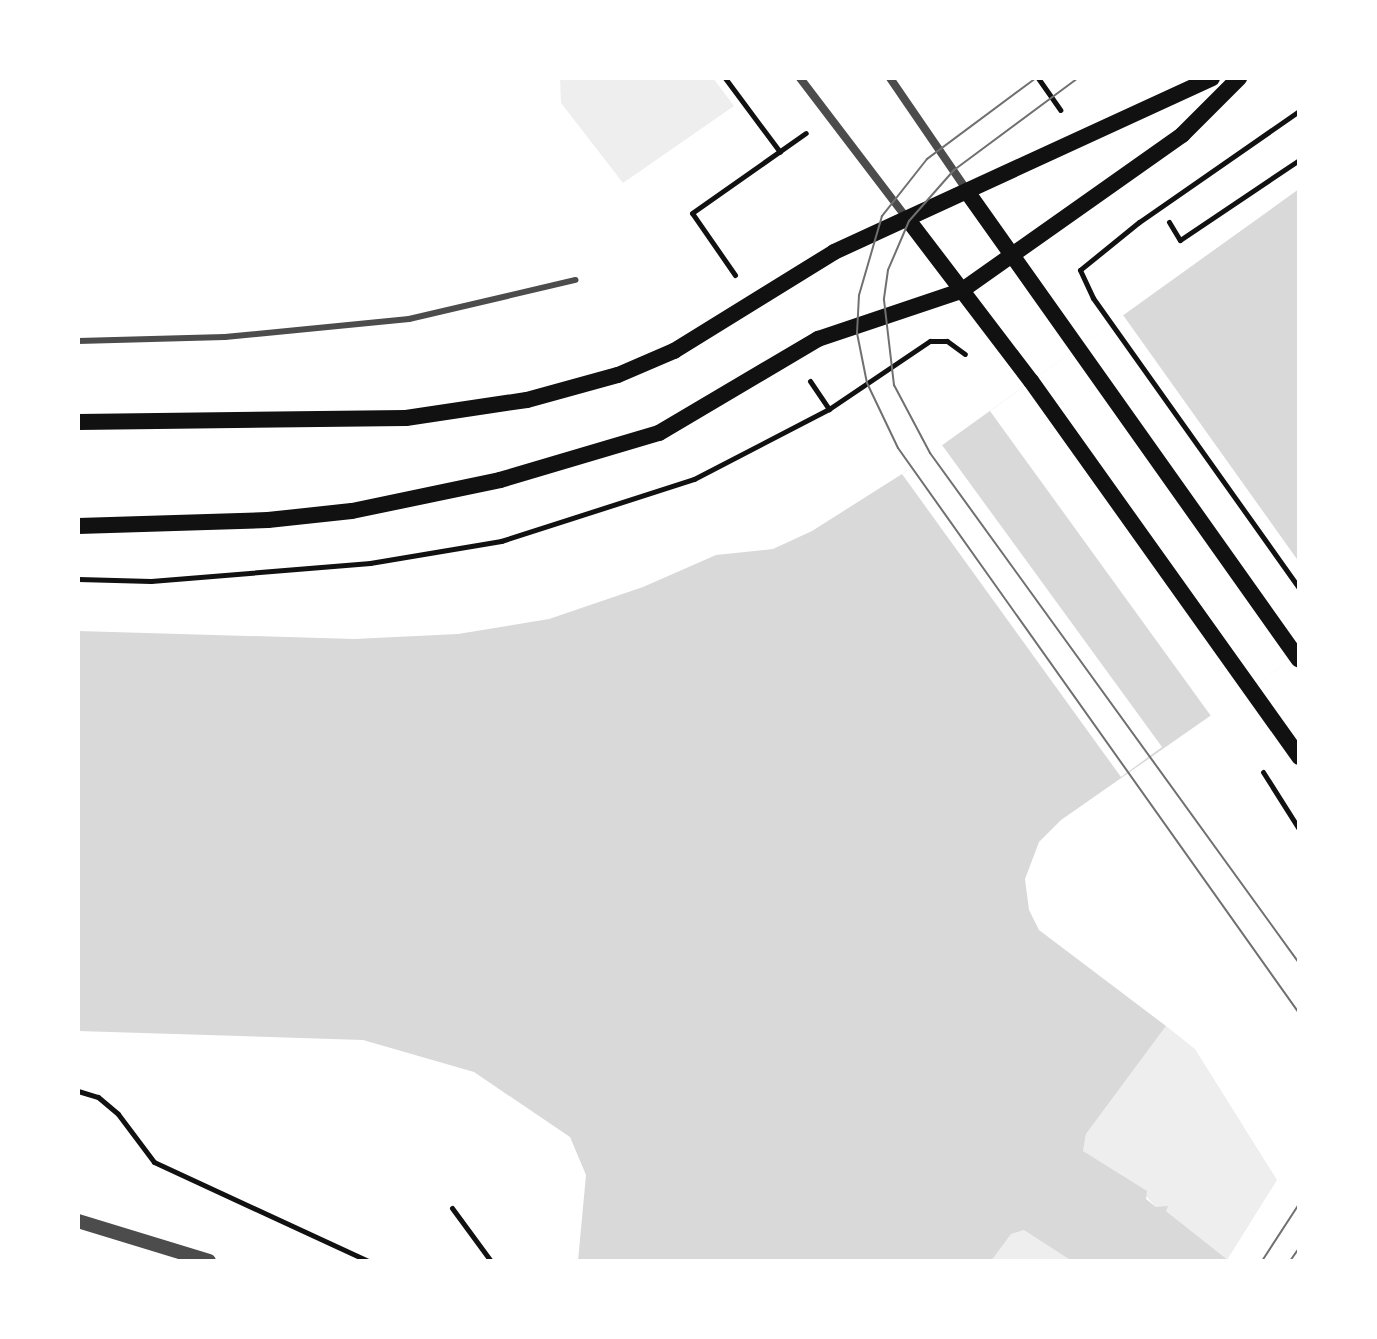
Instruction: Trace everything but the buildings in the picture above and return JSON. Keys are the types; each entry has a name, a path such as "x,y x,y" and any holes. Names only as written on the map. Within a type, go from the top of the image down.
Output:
{"main road":[{"path":"78,422 406,418 540,397 646,365 834,252 909,221 1212,78"},
{"path":"78,526 268,520 367,508 500,480 659,433 818,339 961,291 1182,135 1239,78"},
{"path":"968,193 1297,658"},
{"path":"909,221 1031,381 1299,757"}],"street":[{"path":"800,78 909,221"},
{"path":"890,78 968,193"},
{"path":"78,1221 209,1261"}],"lane":[{"path":"78,341 225,337 409,319 575,280"}],"path":[{"path":"725,78 780,152"},
{"path":"1038,78 1059,108"},
{"path":"1299,111 1088,259 1081,277 1299,588"},
{"path":"740,281 692,213 808,132"},
{"path":"1169,222 1180,240 1299,160"},
{"path":"78,579 151,581 370,563 501,541 694,479 829,409 930,341 947,341 966,355"},
{"path":"803,371 829,409"},
{"path":"78,1091 98,1097 118,1114 154,1162 368,1261"},
{"path":"452,1208 491,1261"}],"shaded area":[{"path":"560,78 713,78 734,106 623,183 561,103"},
{"path":"1299,189 1299,654 1061,820 1039,842 1025,879 1029,910 1039,930 1166,1026 1086,1134 1083,1151 1147,1191 1146,1199 1156,1207 1168,1206 1166,1211 1229,1261 1072,1261 1024,1230 1011,1234 991,1261 578,1261 586,1175 570,1137 474,1072 363,1040 78,1031 78,631 354,639 458,634 549,619 643,587 716,555 773,549 812,531 902,474"},
{"path":"1166,1026 1195,1049 1277,1180 1227,1260 1165,1210 1167,1207 1156,1207 1137,1187 1083,1151 1086,1134"},
{"path":"1032,1231 1072,1261 991,1261 1011,1233"}],"pier":[{"path":"1123,315 1299,562 1299,654 1211,716 990,411"},
{"path":"942,445 1162,747 1121,777 902,474"}],"tram line":[{"path":"1036,78 927,159 882,216 859,295 857,333 867,383 898,448 1299,1013"},
{"path":"1078,78 954,170 909,221 888,270 884,300 894,385 930,453 1299,963"},
{"path":"1262,1261 1299,1204"},
{"path":"1290,1261 1299,1248"}]}
